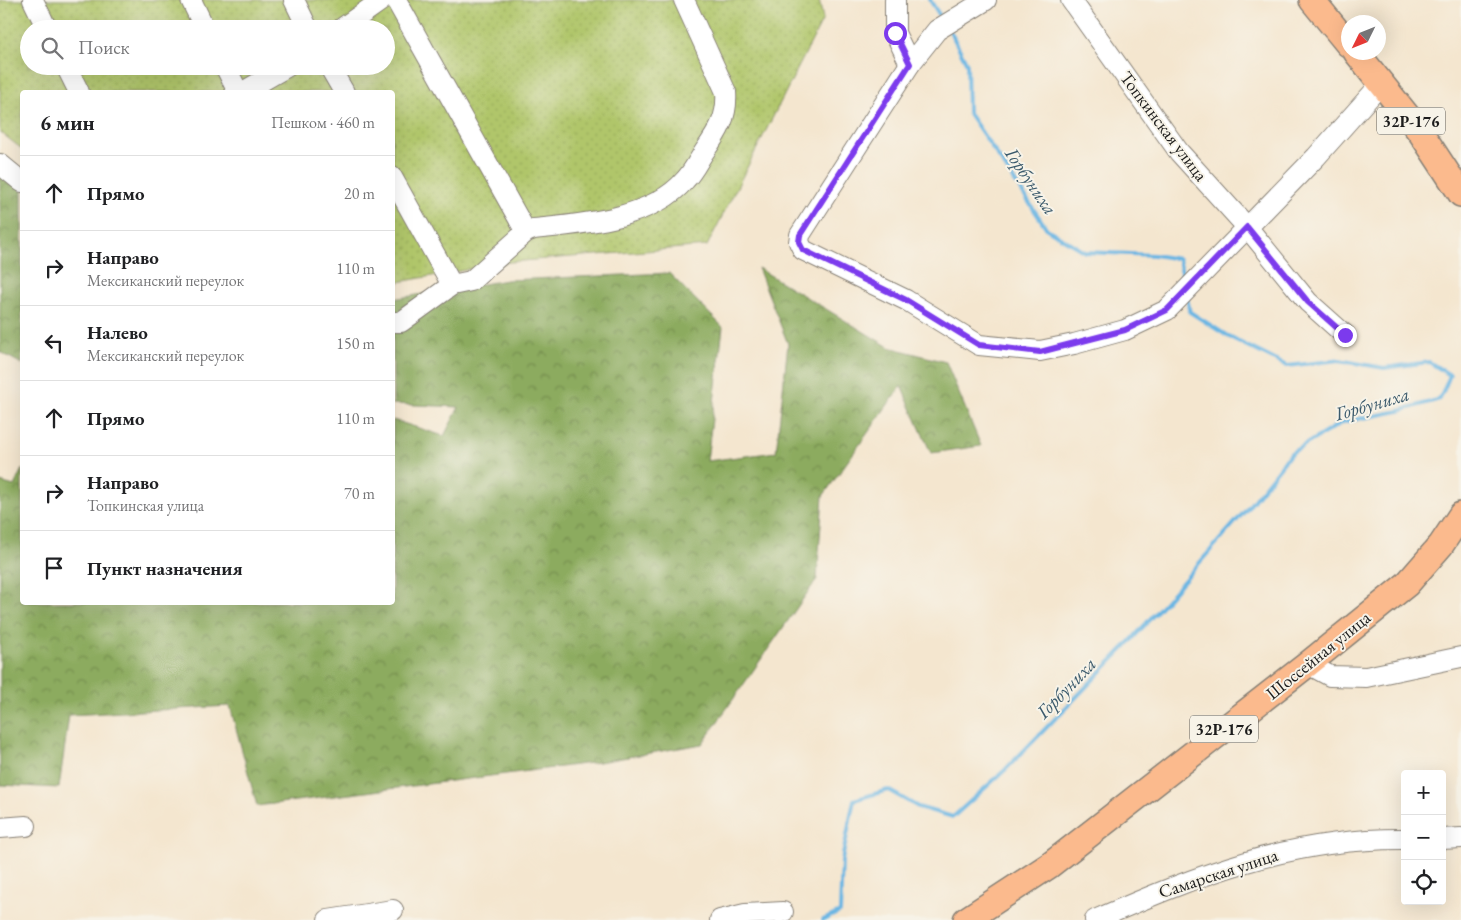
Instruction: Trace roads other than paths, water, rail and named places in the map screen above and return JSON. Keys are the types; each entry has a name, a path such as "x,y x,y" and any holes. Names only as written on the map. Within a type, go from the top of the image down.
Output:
{"main road":[{"path":"1312,0 1341,35"},
{"name":"32Р-176","path":"1362,60 1421,133 1461,194"},
{"name":"Шоссейная улица","path":"966,920 1050,865 1308,664 1407,584 1441,545 1461,515"}],"street":[{"path":"33,0 43,20"},
{"path":"191,0 201,20"},
{"path":"294,0 304,20"},
{"path":"354,20 382,0"},
{"path":"396,0 526,232"},
{"path":"395,322 401,322 452,285 472,281 526,232 534,229 608,221 660,200 685,181 722,126 727,106 726,92 684,0"},
{"path":"895,0 895,33 910,64"},
{"path":"986,0 937,30 910,64 800,235 799,242 803,250 906,300 979,345 1040,352 1125,330 1167,310 1316,157 1381,84"},
{"name":"Топкинская улица","path":"1071,0 1179,152 1247,227 1308,302 1345,335"},
{"path":"70,75 78,90"},
{"path":"229,75 237,90"},
{"path":"246,90 272,75"},
{"path":"334,75 343,90"},
{"path":"0,164 20,180"},
{"path":"395,182 452,285"},
{"path":"1308,664 1330,676 1366,676 1461,657"},
{"path":"0,828 26,826"},
{"name":"Самарская улица","path":"1095,920 1152,895 1256,858 1303,847 1363,838 1401,839"},
{"path":"1446,839 1461,838"},
{"path":"328,920 393,910"},
{"path":"720,920 745,914 784,912"}],"waterway":[{"name":"Горбуниха","path":"930,0 942,19"},
{"name":"Горбуниха","path":"949,29 967,64 968,112 1047,229 1085,252 1154,255 1179,259 1184,284"},
{"name":"Горбуниха","path":"823,920 840,912 842,860 854,800 888,790 918,807 953,817 1005,770 1127,645 1246,510 1291,453 1343,422 1399,411 1440,399 1450,375 1429,362 1384,368 1339,360 1287,366 1229,337 1190,312 1187,298"}]}
